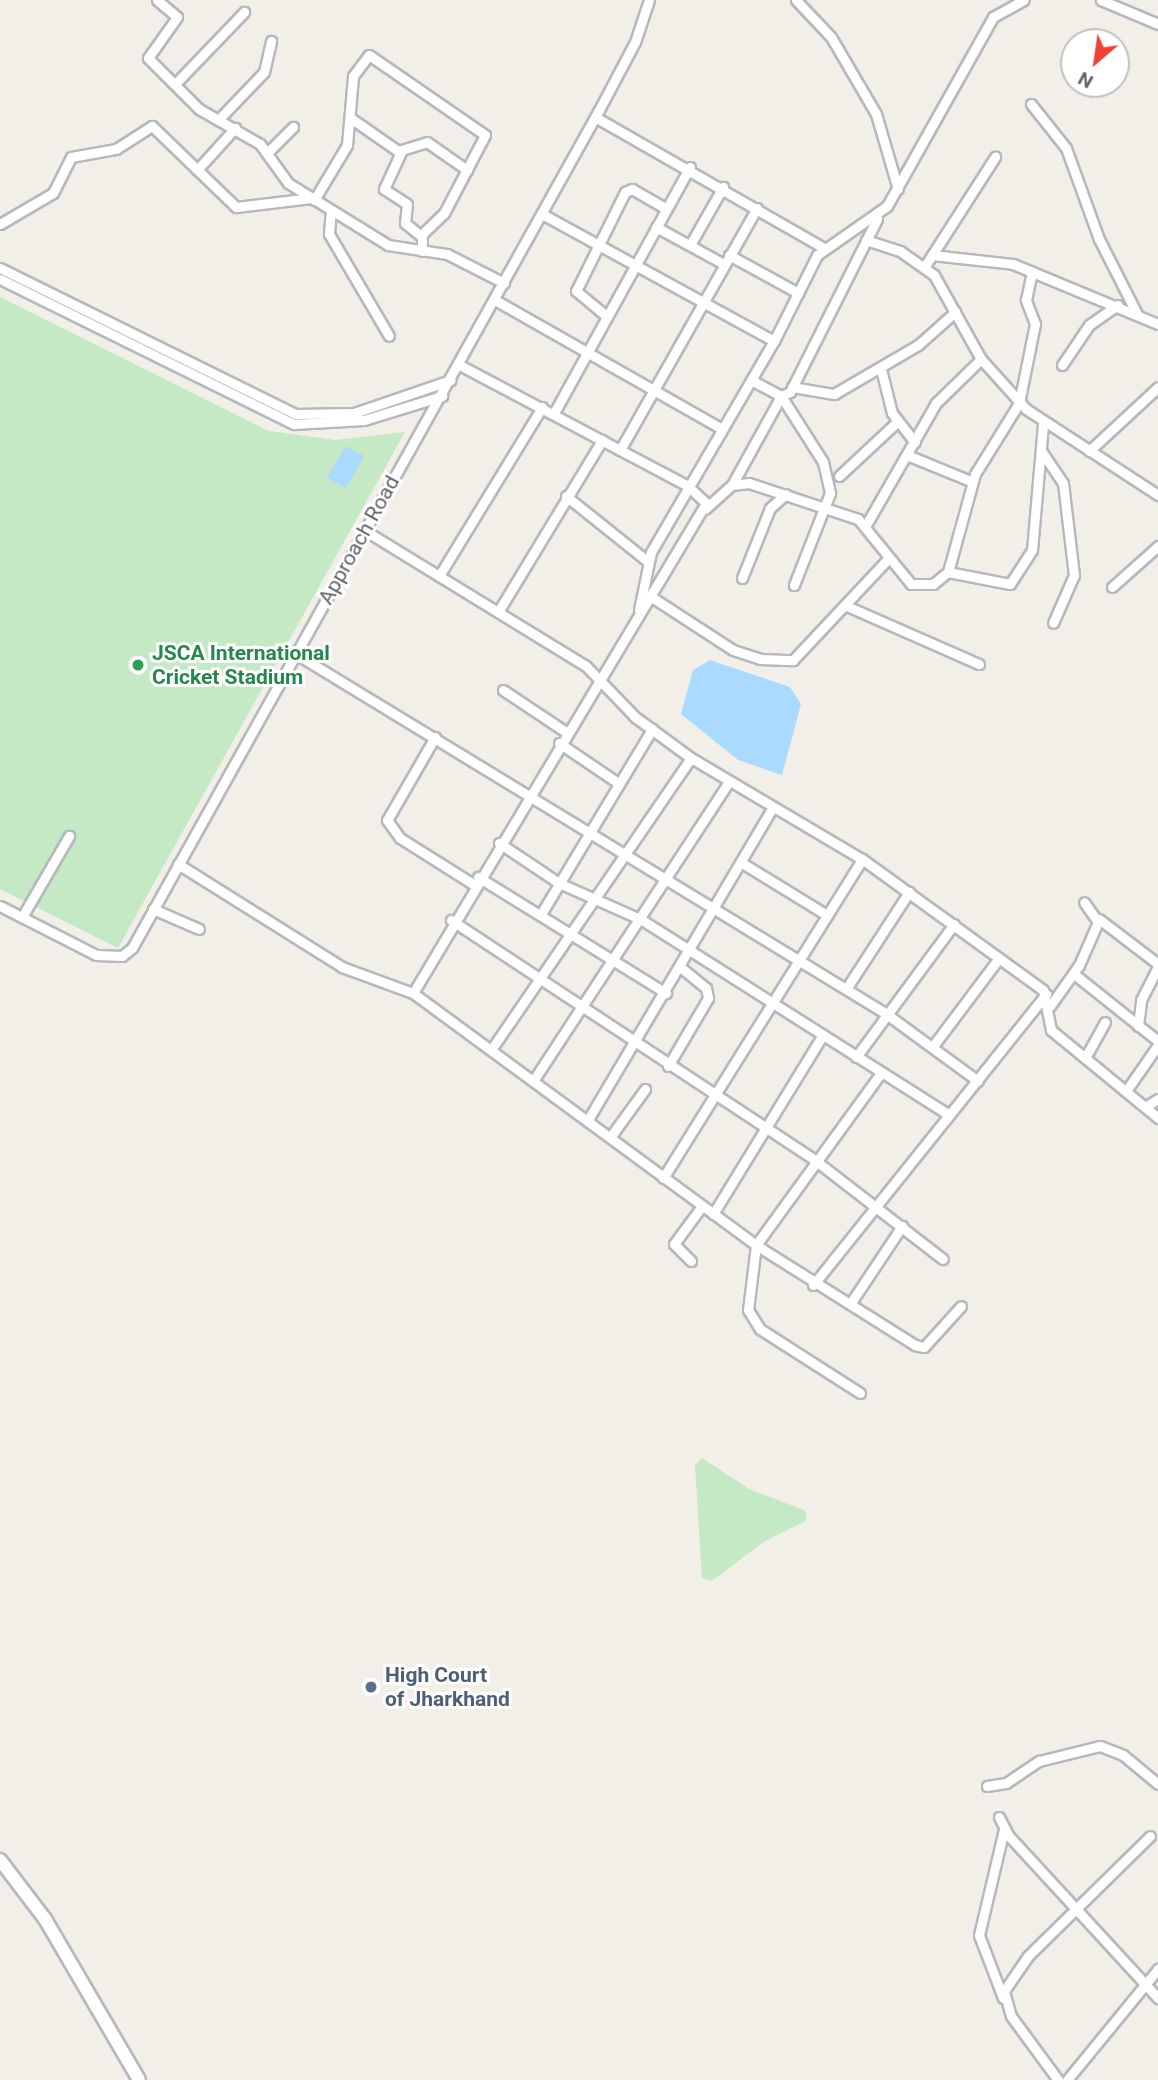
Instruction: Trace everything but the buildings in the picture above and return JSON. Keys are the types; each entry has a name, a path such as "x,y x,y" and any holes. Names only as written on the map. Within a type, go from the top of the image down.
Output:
{"main road":[{"path":"0,1860 45,1920 139,2080"}],"street":[{"path":"157,0 177,17 147,57 218,120 235,128 267,153 284,179 388,245 453,256 504,283"},
{"name":"Approach Road","path":"0,906 111,957 132,948 364,530 451,380 595,117 635,42 649,0"},
{"path":"796,0 831,37 877,114 898,189"},
{"path":"413,993 451,920 598,677 705,509 732,485 781,396 792,387 877,218 898,189 993,18 1024,0"},
{"path":"1101,0 1158,24"},
{"path":"175,84 244,12"},
{"path":"218,120 264,72 271,41"},
{"path":"0,224 53,193 71,157 116,149 152,127 239,208 313,199 344,152 352,119 353,76 367,55 483,132 443,215 421,236"},
{"path":"1031,104 1066,148 1099,239 1137,314"},
{"path":"595,117 690,167 822,247"},
{"path":"352,119 401,152"},
{"path":"267,153 293,127"},
{"path":"197,170 235,128"},
{"path":"422,251 421,236 405,223 405,203 384,189 401,152 427,142 467,170"},
{"path":"925,266 995,157"},
{"path":"554,413 635,259 690,167"},
{"path":"690,246 723,187"},
{"path":"605,315 576,292 628,189 666,209"},
{"path":"620,450 702,300 757,208"},
{"path":"331,210 329,234 389,336"},
{"path":"542,214 635,259 774,341"},
{"path":"638,615 647,561 774,341 822,247 877,218"},
{"path":"656,227 690,246 726,259 798,293"},
{"path":"866,240 925,266 981,359 1019,403 1043,424 1158,495"},
{"path":"932,254 993,260 1032,272 1118,305 1158,324"},
{"path":"0,268 296,414 354,413 451,380"},
{"path":"948,572 973,482 1019,403 1035,324 1026,300 1032,272"},
{"path":"0,279 294,424 364,420 442,396"},
{"path":"495,300 722,429"},
{"path":"1062,365 1089,325 1118,305"},
{"path":"792,387 834,394 881,369 955,312"},
{"path":"866,525 936,404 981,359"},
{"path":"459,365 688,486 705,509"},
{"path":"881,369 897,422 915,442"},
{"path":"751,380 781,396 828,473 830,505 794,585"},
{"path":"1089,451 1158,387"},
{"path":"439,576 542,407"},
{"path":"838,476 897,422"},
{"path":"732,485 743,481 830,505 866,525 902,580 920,587 948,572 1001,586 1019,577 1034,540 1043,424"},
{"path":"498,612 602,440"},
{"path":"1042,452 1062,484 1074,575 1053,623"},
{"path":"907,455 973,482"},
{"path":"742,578 770,508 786,494"},
{"path":"566,496 647,561"},
{"path":"364,530 598,677 652,729 691,758 729,783 862,859 954,924 1046,994 1050,1006 1051,1030 1158,1118"},
{"path":"1112,587 1158,546"},
{"path":"650,596 733,650 783,661 802,655 827,621 849,607 887,560"},
{"path":"849,607 979,664"},
{"path":"296,654 885,1013 978,1081"},
{"path":"503,690 566,732"},
{"path":"541,914 652,729"},
{"path":"435,737 387,820 400,838 541,914 667,993"},
{"path":"559,743 618,783"},
{"path":"494,1046 628,857 691,758"},
{"path":"535,1078 586,1008 729,783"},
{"path":"589,1118 637,1044 773,807"},
{"path":"22,917 69,836"},
{"path":"499,843 559,883 642,920 946,1114"},
{"path":"663,1178 862,859"},
{"path":"742,863 827,915"},
{"path":"178,864 342,967 413,993 494,1046 663,1178 814,1285 924,1347 961,1306"},
{"path":"846,989 909,892"},
{"path":"1084,902 1099,919 1158,966 1141,1000 1138,1026"},
{"path":"153,909 199,929"},
{"path":"1050,1006 1074,974 1099,919"},
{"path":"451,920 586,1008 668,1066 817,1161 943,1259"},
{"path":"856,1057 885,1013 954,924"},
{"path":"933,1046 999,958"},
{"path":"668,1066 708,998 706,988 681,968"},
{"path":"1074,974 1158,1043 1126,1091"},
{"path":"814,1285 874,1204 946,1114 978,1081 1046,994"},
{"path":"1085,1058 1105,1022"},
{"path":"713,1214 822,1036"},
{"path":"860,1393 751,1320 756,1245 881,1073"},
{"path":"611,1136 645,1089"},
{"path":"1145,1107 1158,1099"},
{"path":"691,1261 674,1244 702,1206"},
{"path":"850,1304 902,1226"},
{"path":"987,1786 1006,1783 1039,1761 1100,1746 1123,1755 1158,1784"},
{"path":"999,1817 1004,1829 1151,1986 1158,1998"},
{"path":"1004,1829 979,1935 1003,1998 1056,2079"},
{"path":"1003,1998 1013,1973 1077,1906 1150,1836"},
{"path":"1067,2080 1151,1986 1158,1969"}],"green space":[{"name":"JSCA International Cricket Stadium","path":"0,297 269,431 335,440 405,432 118,948 0,889"},
{"path":"702,1458 749,1489 806,1511 806,1521 765,1541 712,1581 702,1578 695,1465"}],"water":[{"path":"346,446 364,456 346,488 327,478"},
{"path":"710,660 790,687 801,704 782,775 738,760 681,714 693,670"}],"place":[{"name":"JSCA International Cricket Stadium","path":"138,665"},
{"name":"High Court of Jharkhand","path":"371,1687"}]}
